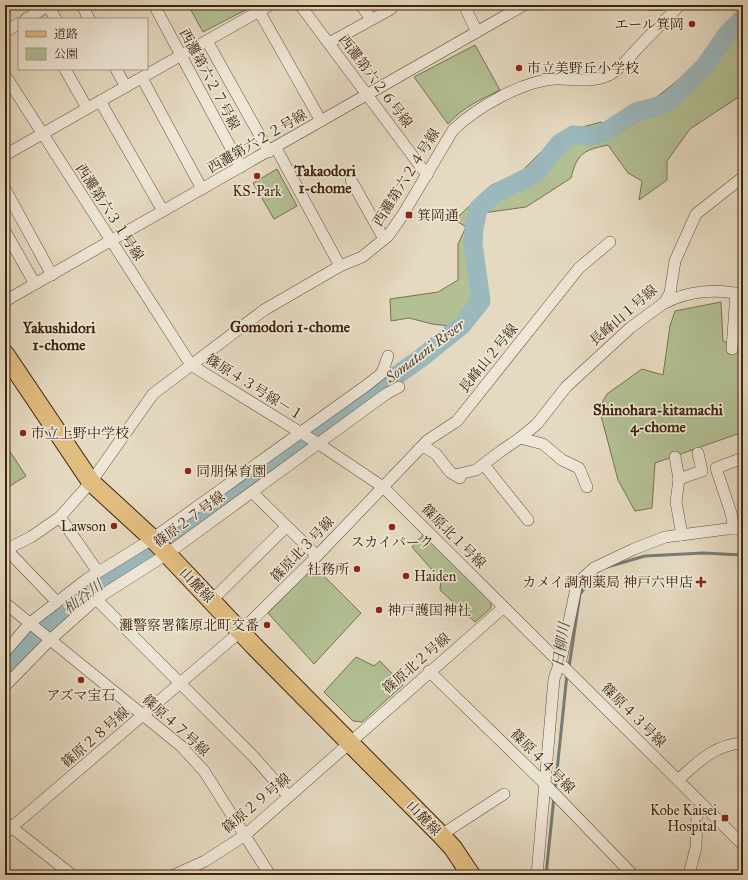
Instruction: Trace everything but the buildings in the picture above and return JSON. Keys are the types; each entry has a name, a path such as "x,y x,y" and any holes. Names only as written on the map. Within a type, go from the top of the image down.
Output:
{"main road":[{"name":"山麓線","path":"5,354 91,482 160,546 441,835 453,848 471,875"}],"street":[{"path":"30,13 49,5 56,18"},
{"path":"82,5 88,18"},
{"name":"西灘第六２７号線","path":"154,5 180,56 241,167"},
{"path":"5,155 270,5"},
{"name":"西灘第六２６号線","path":"300,5 368,94 427,175"},
{"path":"361,5 370,19"},
{"path":"464,5 477,32"},
{"name":"西灘第六２２号線","path":"5,301 273,150 524,5"},
{"path":"651,5 660,5"},
{"name":"西灘第六２４号線","path":"5,550 31,537 60,517 91,482 153,394 264,310 340,266 362,257 384,239 402,216 453,130 478,109 528,85 554,79 596,80 609,75 625,61 676,6"},
{"path":"329,43 391,8"},
{"path":"260,11 321,121"},
{"path":"5,32 18,24"},
{"path":"208,41 340,266"},
{"path":"66,70 87,108"},
{"path":"117,70 126,87"},
{"name":"西灘第六３１号線","path":"5,75 191,365"},
{"path":"142,78 202,189"},
{"path":"100,101 163,211"},
{"name":"長峰山１号線","path":"419,449 424,447 431,449 445,467 454,475 470,473 486,467 516,442 536,424 566,386 630,328 664,303 670,293 675,261 696,214 743,177"},
{"path":"351,180 384,239"},
{"path":"5,189 52,275"},
{"path":"5,231 35,284"},
{"name":"長峰山２号線","path":"383,487 428,440 457,421 579,268 610,242"},
{"path":"664,303 680,295 727,291 739,294 732,349"},
{"name":"篠原２７号線","path":"5,686 49,641 96,599 160,546 302,434 382,374 388,356"},
{"name":"篠原４３号線－１","path":"191,365 317,443"},
{"name":"篠原２７号線","path":"5,652 30,623 98,572 160,546 252,492 317,443 386,394 399,387"},
{"path":"516,442 543,444 562,460 579,468 587,487"},
{"path":"317,443 383,487"},
{"path":"679,479 702,471 698,453"},
{"path":"675,457 679,479 676,502 682,535"},
{"path":"537,875 548,787 554,678 561,663 577,582 594,568 634,549 665,537 738,529 716,468 743,458"},
{"path":"486,467 528,520"},
{"name":"篠原北３号線","path":"241,631 317,556 383,487"},
{"name":"篠原北１号線","path":"383,487 504,607"},
{"path":"252,492 317,556"},
{"path":"60,517 98,572"},
{"path":"212,600 286,527"},
{"path":"5,550 57,602"},
{"path":"96,599 254,757 288,796"},
{"path":"5,603 30,623"},
{"name":"篠原４３号線","path":"504,607 743,845"},
{"name":"篠原北２号線","path":"350,742 429,671 504,607"},
{"name":"篠原４７号線","path":"30,623 49,641 144,714 181,746 204,771 270,875"},
{"name":"篠原２８号線","path":"7,827 144,714 241,631"},
{"name":"篠原４４号線","path":"429,671 548,787 633,875"},
{"name":"篠原２９号線","path":"175,875 205,861 244,836 350,742"},
{"path":"678,780 704,756 721,747 743,743"},
{"path":"441,835 504,794"},
{"path":"689,875 696,847 697,812 703,806"},
{"path":"7,827 72,875"}],"green space":[{"path":"188,5 255,5 203,32"},
{"path":"743,11 743,94 690,129 667,161 667,180 639,200 642,181 628,173 608,145 587,151 576,163 571,178 526,207 483,213 470,220 468,242 481,260 486,289 476,308 450,326 432,324 409,318 391,321 390,299 438,292 458,280 458,244 466,227 455,220 490,186 522,171 560,133 601,122 615,132 630,123 629,119 691,70 724,27"},
{"path":"475,45 500,90 466,108 448,124 414,77"},
{"path":"277,169 297,206 274,219 253,183"},
{"path":"721,302 723,341 743,351 743,432 655,463 652,508 635,511 618,480 599,408 607,394 642,369 663,375 670,326 675,311"},
{"path":"5,444 26,476 5,489"},
{"path":"424,534 491,600 491,608 475,622 440,590 441,580 412,547"},
{"path":"314,566 361,613 314,664 268,613"},
{"path":"356,657 374,666 380,661 403,685 362,722 353,721 324,692"}],"waterway":[{"name":"Somatani River","path":"5,667 50,623 102,582 147,553 421,358 462,325 481,301 473,244 478,209 493,195 536,173 560,143 573,135 590,136 604,133 636,112 662,105 673,98 705,66 727,34 743,18"},
{"name":"日柳川","path":"607,567 645,556 703,553 743,555"},
{"name":"日柳川","path":"569,667 580,594 598,571"},
{"name":"日柳川","path":"555,790 567,674"},
{"name":"日柳川","path":"546,875 554,797"}],"place":[{"name":"エール箕岡","path":"692,24"},
{"name":"市立美野丘小学校","path":"519,68"},
{"name":"KS-Park","path":"257,176"},
{"name":"箕岡通","path":"409,215"},
{"name":"市立上野中学校","path":"23,433"},
{"name":"同朋保育園","path":"188,471"},
{"name":"Lawson","path":"114,526"},
{"name":"スカイパーク","path":"392,527"},
{"name":"社務所","path":"357,569"},
{"name":"Haiden","path":"406,576"},
{"name":"カメイ調剤薬局 神戸六甲店","path":"701,582"},
{"name":"神戸護国神社","path":"379,610"},
{"name":"灘警察署篠原北町交番","path":"267,625"},
{"name":"アズマ宝石","path":"81,680"},
{"name":"Kobe Kaisei Hospital","path":"725,818"}],"district":[{"name":"Takaodori 1-chome","path":"325,180"},
{"name":"Gomodori 1-chome","path":"290,327"},
{"name":"Yakushidori 1-chome","path":"59,336"},
{"name":"Shinohara-kitamachi 4-chome","path":"658,418"}],"water label":[{"name":"杣谷川","path":"83,597"}]}
